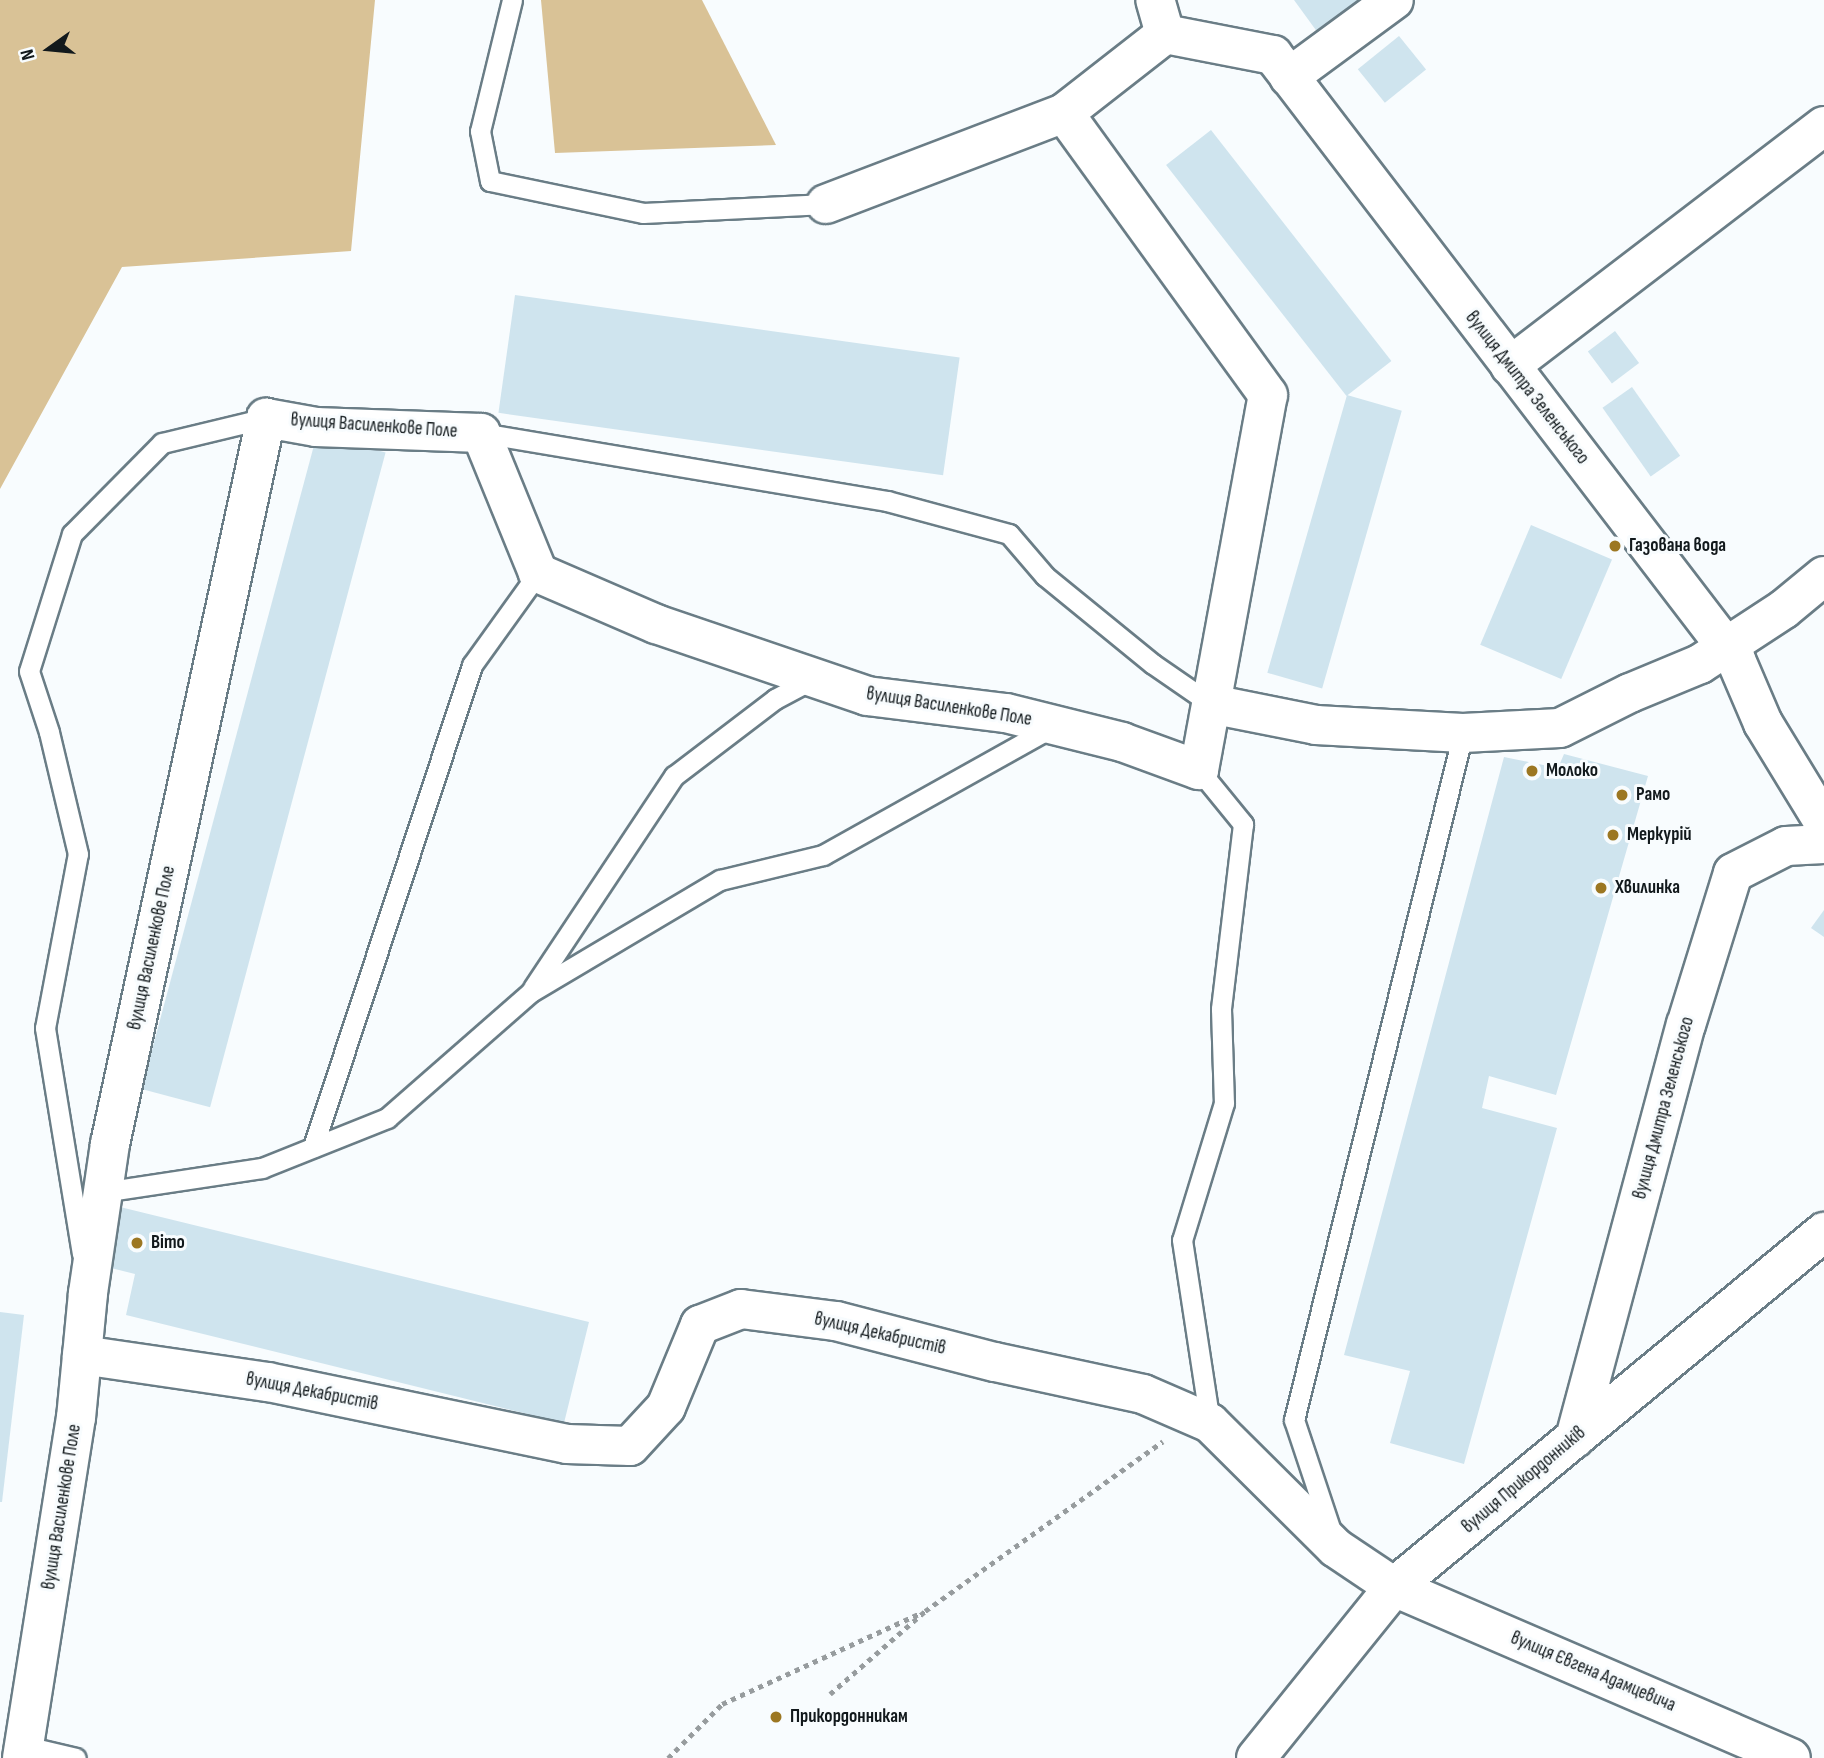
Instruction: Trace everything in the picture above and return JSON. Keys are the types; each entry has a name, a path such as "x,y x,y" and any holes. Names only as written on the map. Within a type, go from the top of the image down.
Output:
{"street":[{"path":"1289,77 1394,0"},
{"path":"826,204 1064,113 1160,17"},
{"name":"вулиця Дмитра Зеленського","path":"1160,17 1273,55 1736,660 1763,723 1824,823"},
{"path":"1064,113 1268,395 1199,770"},
{"path":"1510,366 1824,126"},
{"name":"вулиця Василенкове Поле","path":"24,1752 76,1418 88,1293 110,1144 266,418 316,427 481,433 538,573 656,624 867,696 1006,713 1122,742 1199,770"},
{"path":"1211,704 1316,724 1462,733 1560,728 1630,693 1700,663 1784,608 1824,576"},
{"name":"вулиця Дмитра Зеленського","path":"1575,1438 1686,1025 1734,873 1786,846 1824,844"},
{"name":"вулиця Прикордонників","path":"1256,1758 1394,1587 1824,1232"},
{"name":"вулиця Декабристів","path":"82,1355 268,1382 567,1444 630,1446 666,1407 700,1325 741,1309 836,1321 995,1362 1143,1394 1203,1420 1336,1548 1394,1587"},
{"name":"вулиця Євгена Адамцевича","path":"1394,1587 1791,1758"}],"lane":[{"path":"512,0 480,131 489,181 643,213 826,204"},
{"path":"88,1293 45,1028 78,854 49,732 29,671 72,534 162,443 266,418"},
{"path":"481,433 887,501 1009,534 1045,576 1153,664 1211,704"},
{"path":"313,1147 472,665 538,573"},
{"path":"531,992 674,776 775,699 816,678"},
{"path":"103,1192 262,1168 387,1118 531,992 720,880 823,855 1056,725"},
{"path":"1336,1548 1294,1420 1462,733"},
{"path":"1199,770 1243,824 1221,1009 1224,1103 1182,1240 1203,1420"},
{"path":"24,1752 76,1758"}],"path":[{"path":"830,1694 925,1611 1203,1420"},
{"path":"668,1758 722,1704 925,1611"}],"shaded area":[{"path":"0,0 375,0 351,251 122,267 0,489"},
{"path":"541,0 702,0 776,145 555,153"}],"building":[{"path":"1294,0 1361,0 1318,33"},
{"path":"1399,36 1426,69 1385,103 1358,69"},
{"path":"1211,130 1391,361 1346,396 1166,165"},
{"path":"515,295 960,357 943,475 498,413"},
{"path":"1615,331 1639,363 1612,383 1588,351"},
{"path":"1632,387 1680,456 1651,476 1603,408"},
{"path":"1347,395 1402,411 1322,689 1267,673"},
{"path":"317,434 386,452 210,1107 142,1089"},
{"path":"1531,525 1612,559 1561,679 1480,645"},
{"path":"1564,754 1648,776 1556,1095 1489,1076 1482,1108 1557,1128 1464,1464 1390,1443 1410,1371 1344,1355 1504,757 1558,768"},
{"path":"1824,910 1824,937 1811,928"},
{"path":"120,1207 589,1322 564,1423 126,1315 135,1274 107,1267"},
{"path":"0,1312 24,1315 2,1502 0,1502"}],"place":[{"name":"Газована вода","path":"1615,546"},
{"name":"Молоко","path":"1532,771"},
{"name":"Рамо","path":"1622,795"},
{"name":"Меркурій","path":"1613,835"},
{"name":"Хвилинка","path":"1601,888"},
{"name":"Віто","path":"137,1243"},
{"name":"Прикордонникам","path":"776,1717"}]}
